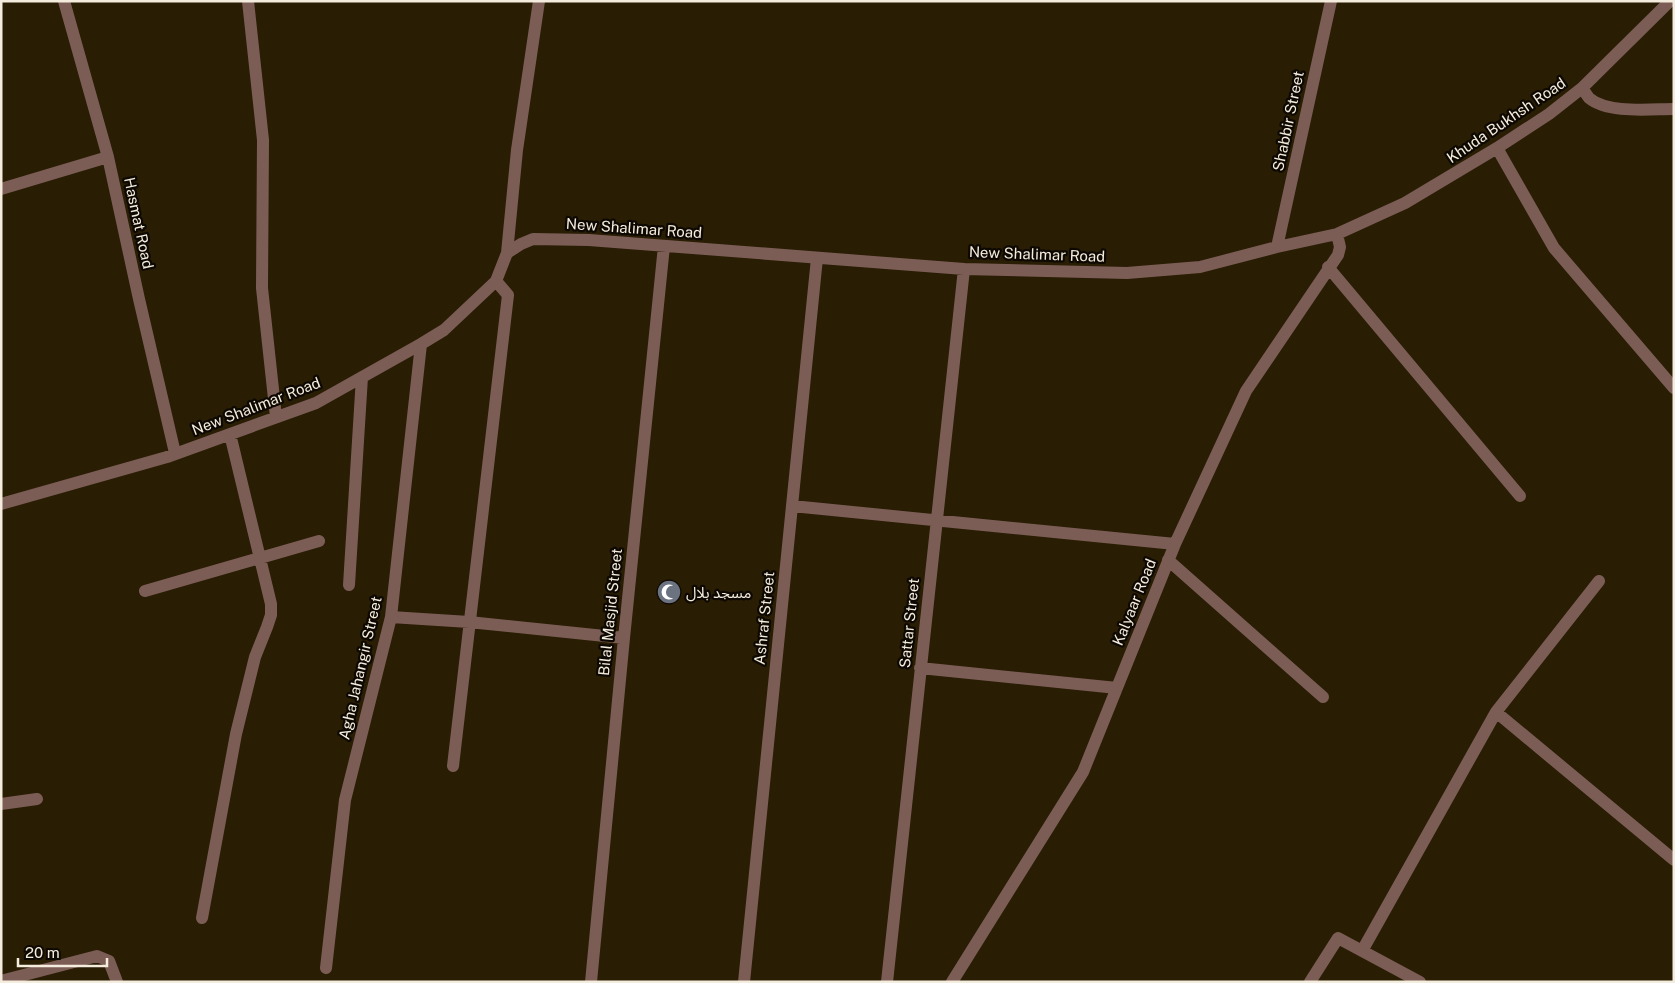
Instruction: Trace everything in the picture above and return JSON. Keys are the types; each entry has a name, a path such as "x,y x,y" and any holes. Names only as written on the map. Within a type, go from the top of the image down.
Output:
{"street":[{"name":"Hasmat Road","path":"64,1 108,156 138,300 175,453"},
{"path":"248,1 263,140 262,288 276,417"},
{"path":"508,253 517,150 539,1"},
{"name":"Shabbir Street","path":"1276,247 1331,1"},
{"name":"Khuda Bukhsh Road","path":"1336,234 1404,203 1497,148 1549,114 1582,88 1670,1"},
{"path":"1582,88 1589,98 1602,105 1620,109 1674,109"},
{"path":"1497,148 1554,248 1674,388"},
{"path":"1,189 108,156"},
{"name":"New Shalimar Road","path":"1,504 175,453 316,403 444,330 496,281 508,253 521,244 533,239 543,238 664,246 964,269 1127,273 1200,267 1276,247 1336,234"},
{"name":"Kalyaar Road","path":"952,982 1083,772 1168,560 1246,391 1328,267 1338,255 1340,247 1336,234"},
{"name":"Bilal Masjid Street","path":"590,982 664,246"},
{"name":"Ashraf Street","path":"744,982 817,258"},
{"path":"1328,267 1520,496"},
{"name":"Sattar Street","path":"887,982 964,269"},
{"path":"453,766 508,295 496,281"},
{"name":"Agha Jahangir Street","path":"326,968 345,800 391,617 421,344"},
{"path":"349,585 362,377"},
{"path":"202,918 236,734 255,657 267,627 271,604 230,434"},
{"path":"792,506 1175,544"},
{"path":"145,591 319,540"},
{"path":"1168,560 1323,698"},
{"path":"1362,950 1496,712 1599,581"},
{"path":"391,617 469,622 624,638"},
{"path":"920,668 1117,688"},
{"path":"1496,712 1674,860"},
{"path":"1,804 37,799"},
{"path":"1310,982 1338,938 1420,982"},
{"path":"1,981 97,956 108,961 118,982"}],"place":[{"name":"مسجد بلال","path":"669,592"}]}
